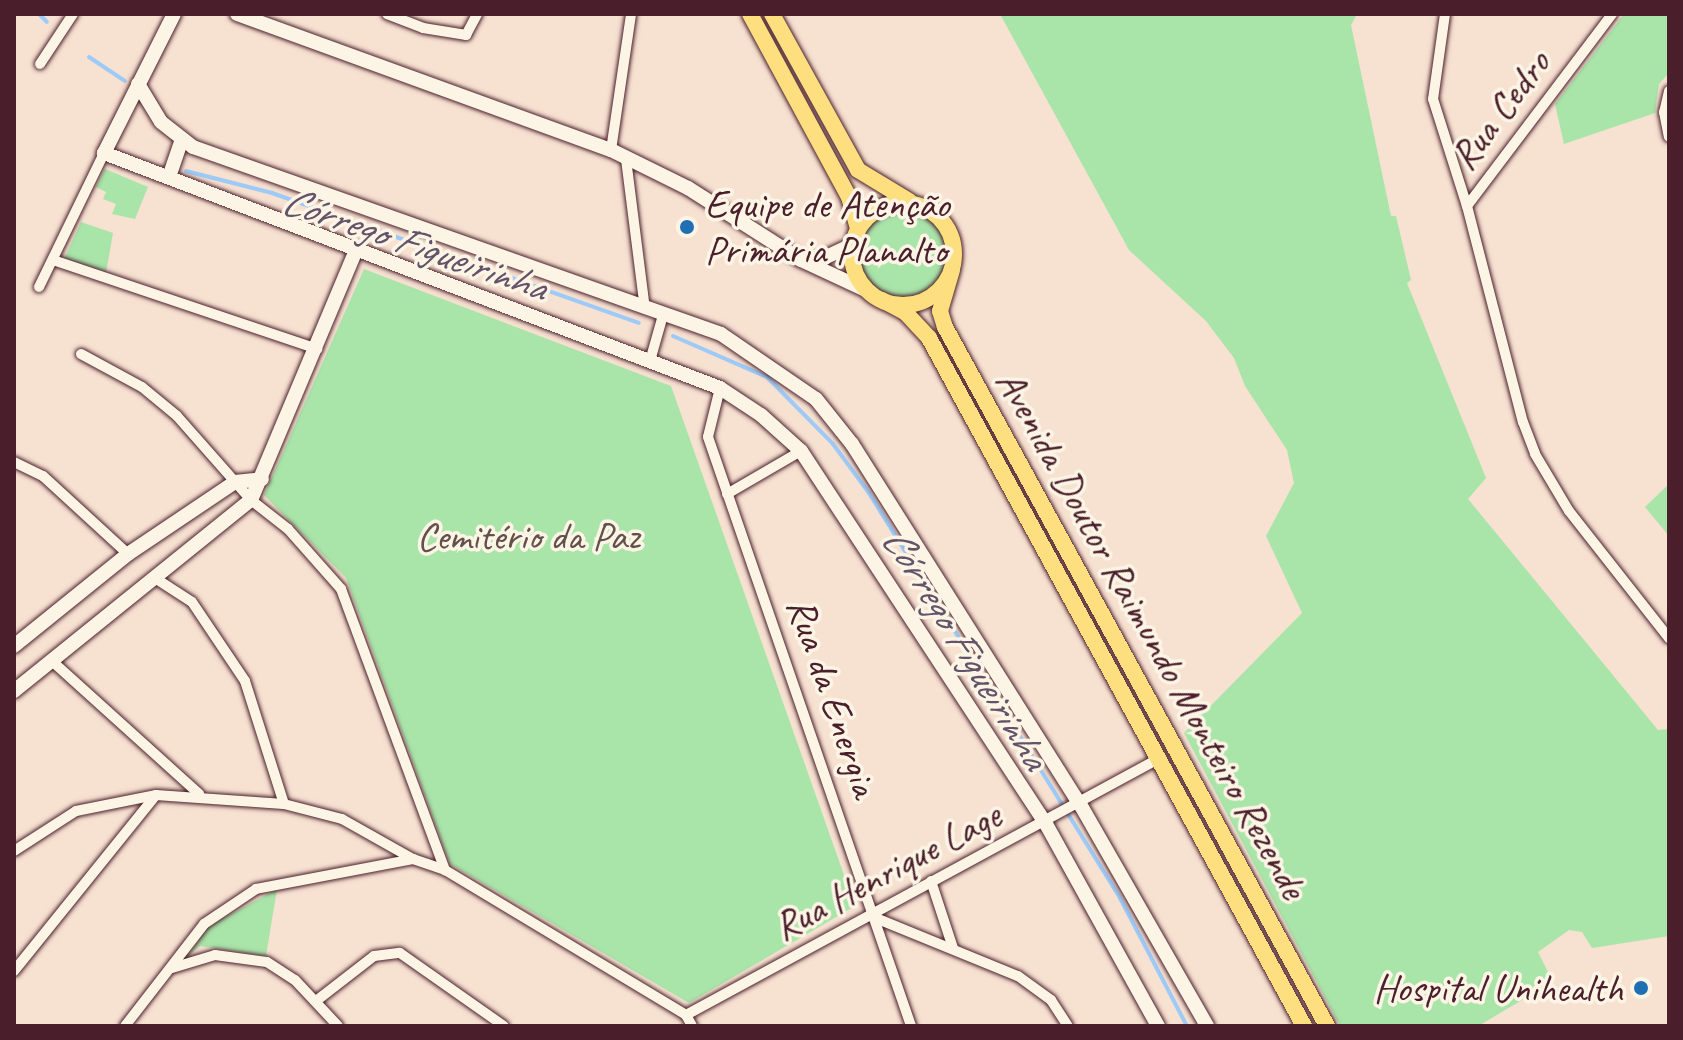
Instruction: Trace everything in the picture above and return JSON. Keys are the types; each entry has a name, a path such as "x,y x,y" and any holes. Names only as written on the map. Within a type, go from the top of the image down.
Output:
{"main road":[{"path":"750,14 849,197 857,277 875,295 902,305 922,301 945,283 952,270"},
{"name":"Avenida Doutor Raimundo Monteiro Rezende","path":"772,14 858,170 943,221 954,253 952,270 941,302 945,327 1327,1026"},
{"path":"855,237 884,206 914,203"},
{"name":"Avenida Doutor Raimundo Monteiro Rezende","path":"875,295 905,312 929,338 1304,1026"}],"street":[{"path":"40,64 73,14"},
{"path":"39,287 174,14"},
{"path":"237,14 268,19 611,150 688,188 801,260 875,295"},
{"path":"387,14 423,28 466,35 477,14"},
{"path":"611,150 631,14"},
{"path":"1445,14 1439,27 1433,99 1467,206 1535,454 1569,511 1669,638"},
{"name":"Rua Cedro","path":"1467,206 1612,14"},
{"path":"138,84 161,122 193,147 721,334 816,399 852,444 1080,804 1207,1026"},
{"path":"1669,91 1664,112 1669,137"},
{"path":"169,177 182,139"},
{"path":"104,153 720,388 761,415 801,451 1046,824 1158,1026"},
{"path":"626,159 645,309"},
{"path":"801,260 824,258 855,237"},
{"path":"14,691 158,580 251,500 356,250"},
{"path":"53,260 317,349"},
{"path":"650,361 663,315"},
{"path":"81,354 154,397 251,500 288,529 341,589 445,870"},
{"name":"Rua da Energia","path":"720,388 708,437 876,915 911,1026"},
{"path":"727,494 801,451"},
{"path":"14,462 43,476 128,554"},
{"path":"15,645 128,554 235,482 262,479"},
{"path":"158,580 192,602 245,681 284,804"},
{"path":"53,662 199,794"},
{"name":"Rua Henrique Lage","path":"686,1015 876,915 931,881 1046,824 1158,759"},
{"path":"14,851 76,811 156,795 199,794 284,804 342,819 413,859 445,870 686,1015 692,1026"},
{"path":"14,971 156,795"},
{"path":"125,1026 204,924 256,889 413,859"},
{"path":"931,881 953,948"},
{"path":"876,915 1032,986 1051,1000 1068,1026"},
{"path":"316,1001 374,956 400,953 504,1026"},
{"path":"172,968 215,955 267,962 316,1001 338,1026"}],"green space":[{"path":"1000,14 1357,14 1351,25 1391,216 1396,216 1411,280 1407,283 1486,478 1468,499 1658,730 1669,729 1669,936 1592,948 1582,932 1569,930 1538,952 1553,982 1478,1026 1340,1026 1184,733 1302,613 1266,536 1294,483 1287,450 1245,386 1234,358 1206,321 1129,250"},
{"path":"1624,14 1669,14 1669,73 1659,84 1655,113 1564,144 1555,104"},
{"path":"105,169 148,187 135,219 112,214 116,204 103,199 106,192 96,187"},
{"path":"902,208 927,216 939,228 947,253 939,278 927,290 902,298 877,290 865,278 857,253 865,228 877,216"},
{"path":"81,222 113,233 106,273 64,259"},
{"name":"Cemitério da Paz","path":"364,269 671,386 855,906 689,1003 450,864 346,578 264,495"},
{"path":"1669,484 1669,536 1645,507"},
{"path":"277,889 266,956 200,946 188,956 207,927"}],"waterway":[{"name":"Córrego Figueirinha","path":"39,14 47,22"},
{"name":"Córrego Figueirinha","path":"89,57 125,81"},
{"name":"Córrego Figueirinha","path":"186,171 272,193 639,323"},
{"name":"Córrego Figueirinha","path":"673,336 767,377 833,444 869,493 1120,898 1187,1026"}],"place":[{"name":"Equipe de Atenção Primária Planalto","path":"687,227"},
{"name":"Hospital Unihealth","path":"1641,988"}]}
